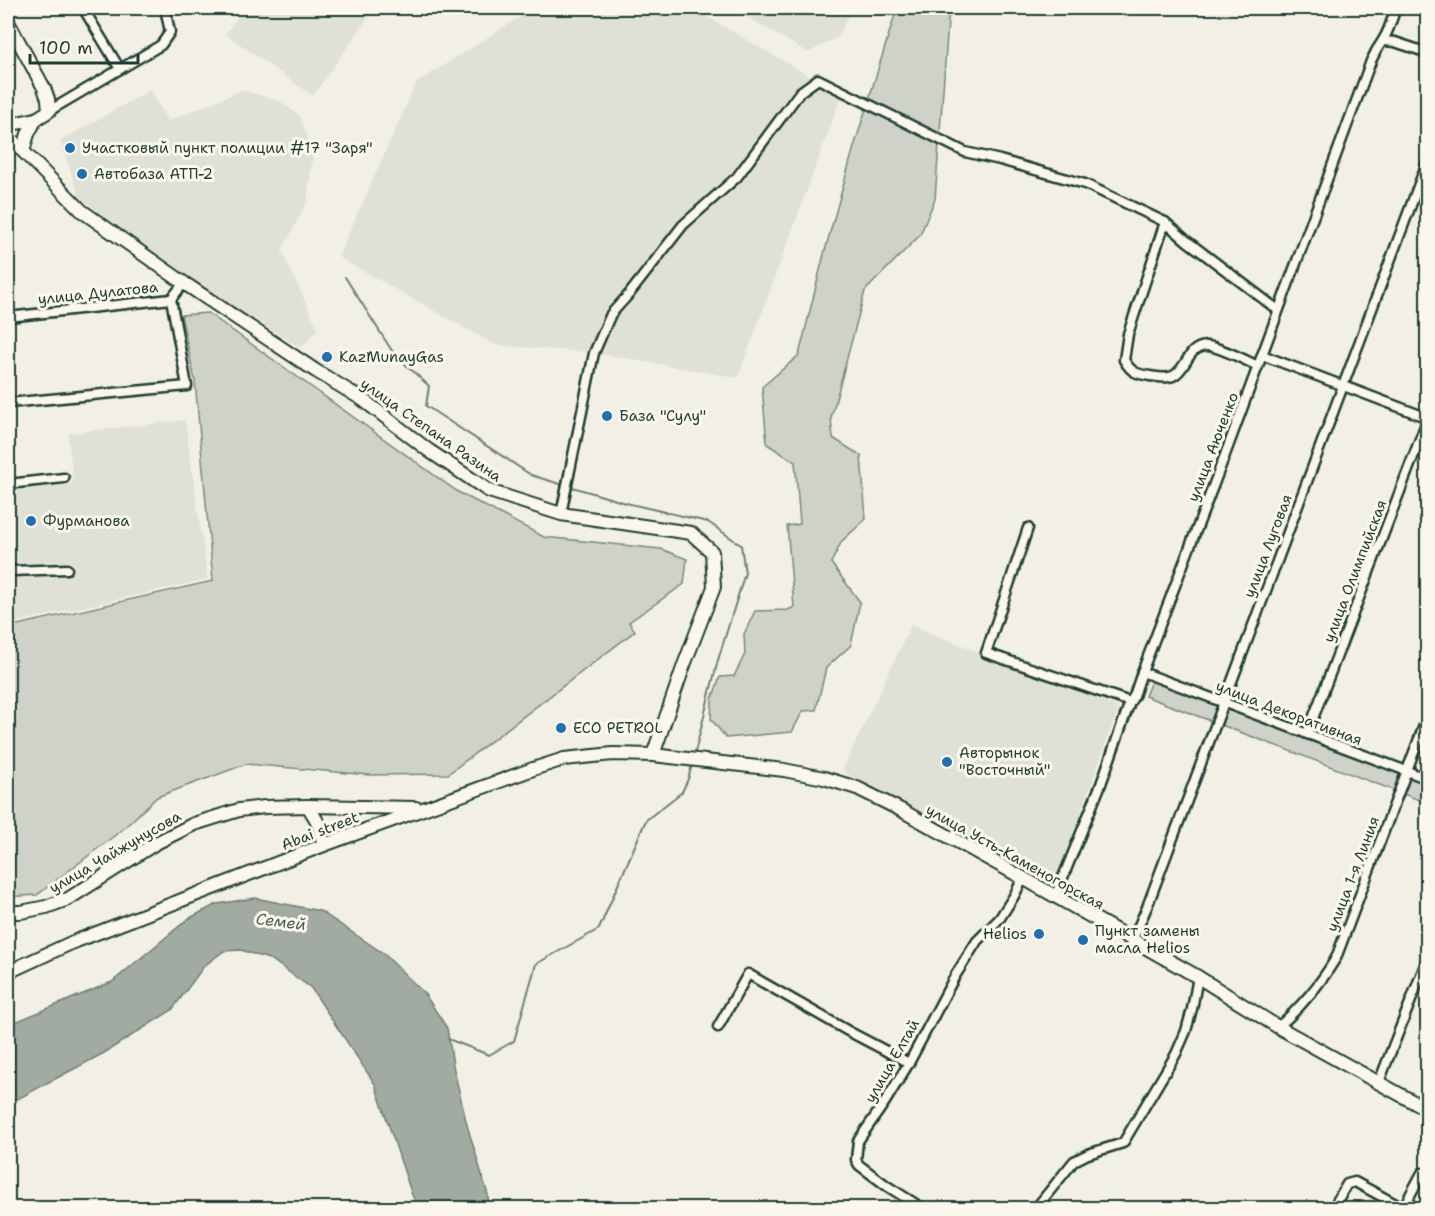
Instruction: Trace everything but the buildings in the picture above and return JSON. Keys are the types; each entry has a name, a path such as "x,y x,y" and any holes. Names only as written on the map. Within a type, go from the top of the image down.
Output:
{"main road":[{"path":"8,22 44,88 49,111 36,119 8,125"},
{"path":"23,151 27,134 36,119"},
{"name":"улица Степана Разина","path":"8,136 82,211 184,283 362,399 428,450 489,491 561,514 691,533 712,552 714,587 653,755"},
{"name":"Abai street","path":"8,972 71,943 324,845 564,759 613,754 653,755"},
{"name":"улица Усть-Каменогорская","path":"653,755 792,771 857,788 902,810 1023,878 1198,977 1278,1027 1428,1110"},
{"path":"308,806 324,845"},
{"name":"улица Чайжунусова","path":"8,912 46,907 68,899 156,843 195,824 239,810 308,806 424,808"}],"street":[{"path":"83,8 120,69"},
{"path":"49,111 161,45 170,33 165,8"},
{"name":"улица Аюченко","path":"1055,897 1134,696 1374,53 1383,41 1396,8"},
{"path":"1383,41 1395,42 1428,53"},
{"path":"561,514 594,353 611,314 683,225 737,177 800,92 818,79 965,152 1085,184 1165,222 1187,242 1278,310"},
{"name":"улица Луговая","path":"1132,941 1147,907 1428,160"},
{"path":"1165,222 1128,334 1124,360 1137,374 1161,378 1173,376 1191,353 1198,348 1211,346 1258,366"},
{"name":"улица Дулатова","path":"8,317 171,299 184,283"},
{"path":"8,403 187,386 171,299"},
{"path":"1262,355 1428,418"},
{"name":"улица Олимпийская","path":"1307,734 1428,418"},
{"path":"8,484 64,478"},
{"path":"1028,528 986,654 1131,702"},
{"path":"8,566 12,571 67,569"},
{"name":"улица Декоративная","path":"1142,672 1428,779"},
{"name":"улица 1-я Линия","path":"1278,1027 1299,1008 1327,974 1336,958 1428,715"},
{"name":"улица Елтай","path":"922,1209 862,1168 856,1160 858,1141 909,1063 955,976 977,941 1000,918 1023,878"},
{"path":"1379,1082 1428,957"},
{"path":"718,1027 748,974 909,1063"},
{"path":"1036,1209 1074,1161 1123,1143 1176,1054 1186,1031 1198,977"},
{"path":"1333,1209 1347,1184 1355,1182 1403,1209 1422,1173"}],"shaded area":[{"path":"245,8 375,8 313,96 225,34"},
{"path":"534,8 692,8 842,95 738,378 594,353 495,345 338,257 416,83"},
{"path":"732,8 852,8 838,37 808,53"},
{"path":"897,8 949,8 935,199 920,235 865,291 831,418 833,438 861,456 866,519 842,541 831,563 860,602 851,645 826,668 816,710 803,711 792,732 726,738 711,719 712,699 720,677 734,676 745,654 744,634 755,611 788,610 794,607 787,526 800,524 795,462 767,444 762,387 799,355 854,147"},
{"path":"150,90 168,121 242,90 280,101 300,116 313,154 307,202 282,251 318,329 301,348 201,288 80,198 60,141"},
{"path":"208,313 458,492 544,537 661,549 687,559 684,584 629,622 635,631 448,774 369,775 246,764 157,797 122,830 37,895 8,897 8,627 213,581 195,381 181,315"},
{"path":"185,420 208,579 8,624 8,490 73,483 68,433"},
{"path":"911,625 1119,707 1053,891 842,771"},
{"path":"1153,676 1427,780 1427,803 1145,696"}],"water":[{"name":"Семей","path":"255,898 320,911 383,953 424,993 447,1028 454,1070 467,1125 488,1195 489,1208 418,1208 375,1084 311,988 272,960 241,950 224,951 204,966 172,1010 104,1053 8,1104 8,1025 112,982 188,919 217,904"}],"waterway":[{"path":"345,277 394,354 429,386 426,406 531,475 563,485"},
{"path":"569,486 626,503 708,522 741,545 745,573 718,660 694,756"},
{"path":"448,1039 489,1055 514,1041 536,964 599,929 646,820 682,792 692,765"}],"place":[{"name":"Участковый пункт полиции #17 \"Заря\"","path":"70,148"},
{"name":"Автобаза АТП-2","path":"82,174"},
{"name":"KazMunayGas","path":"327,357"},
{"name":"База \"Сулу\"","path":"607,416"},
{"name":"Фурманова","path":"31,521"},
{"name":"ECO PETROL","path":"561,728"},
{"name":"Авторынок \"Восточный\"","path":"947,762"},
{"name":"Helios","path":"1039,934"},
{"name":"Пункт замены масла Helios","path":"1083,940"}]}
